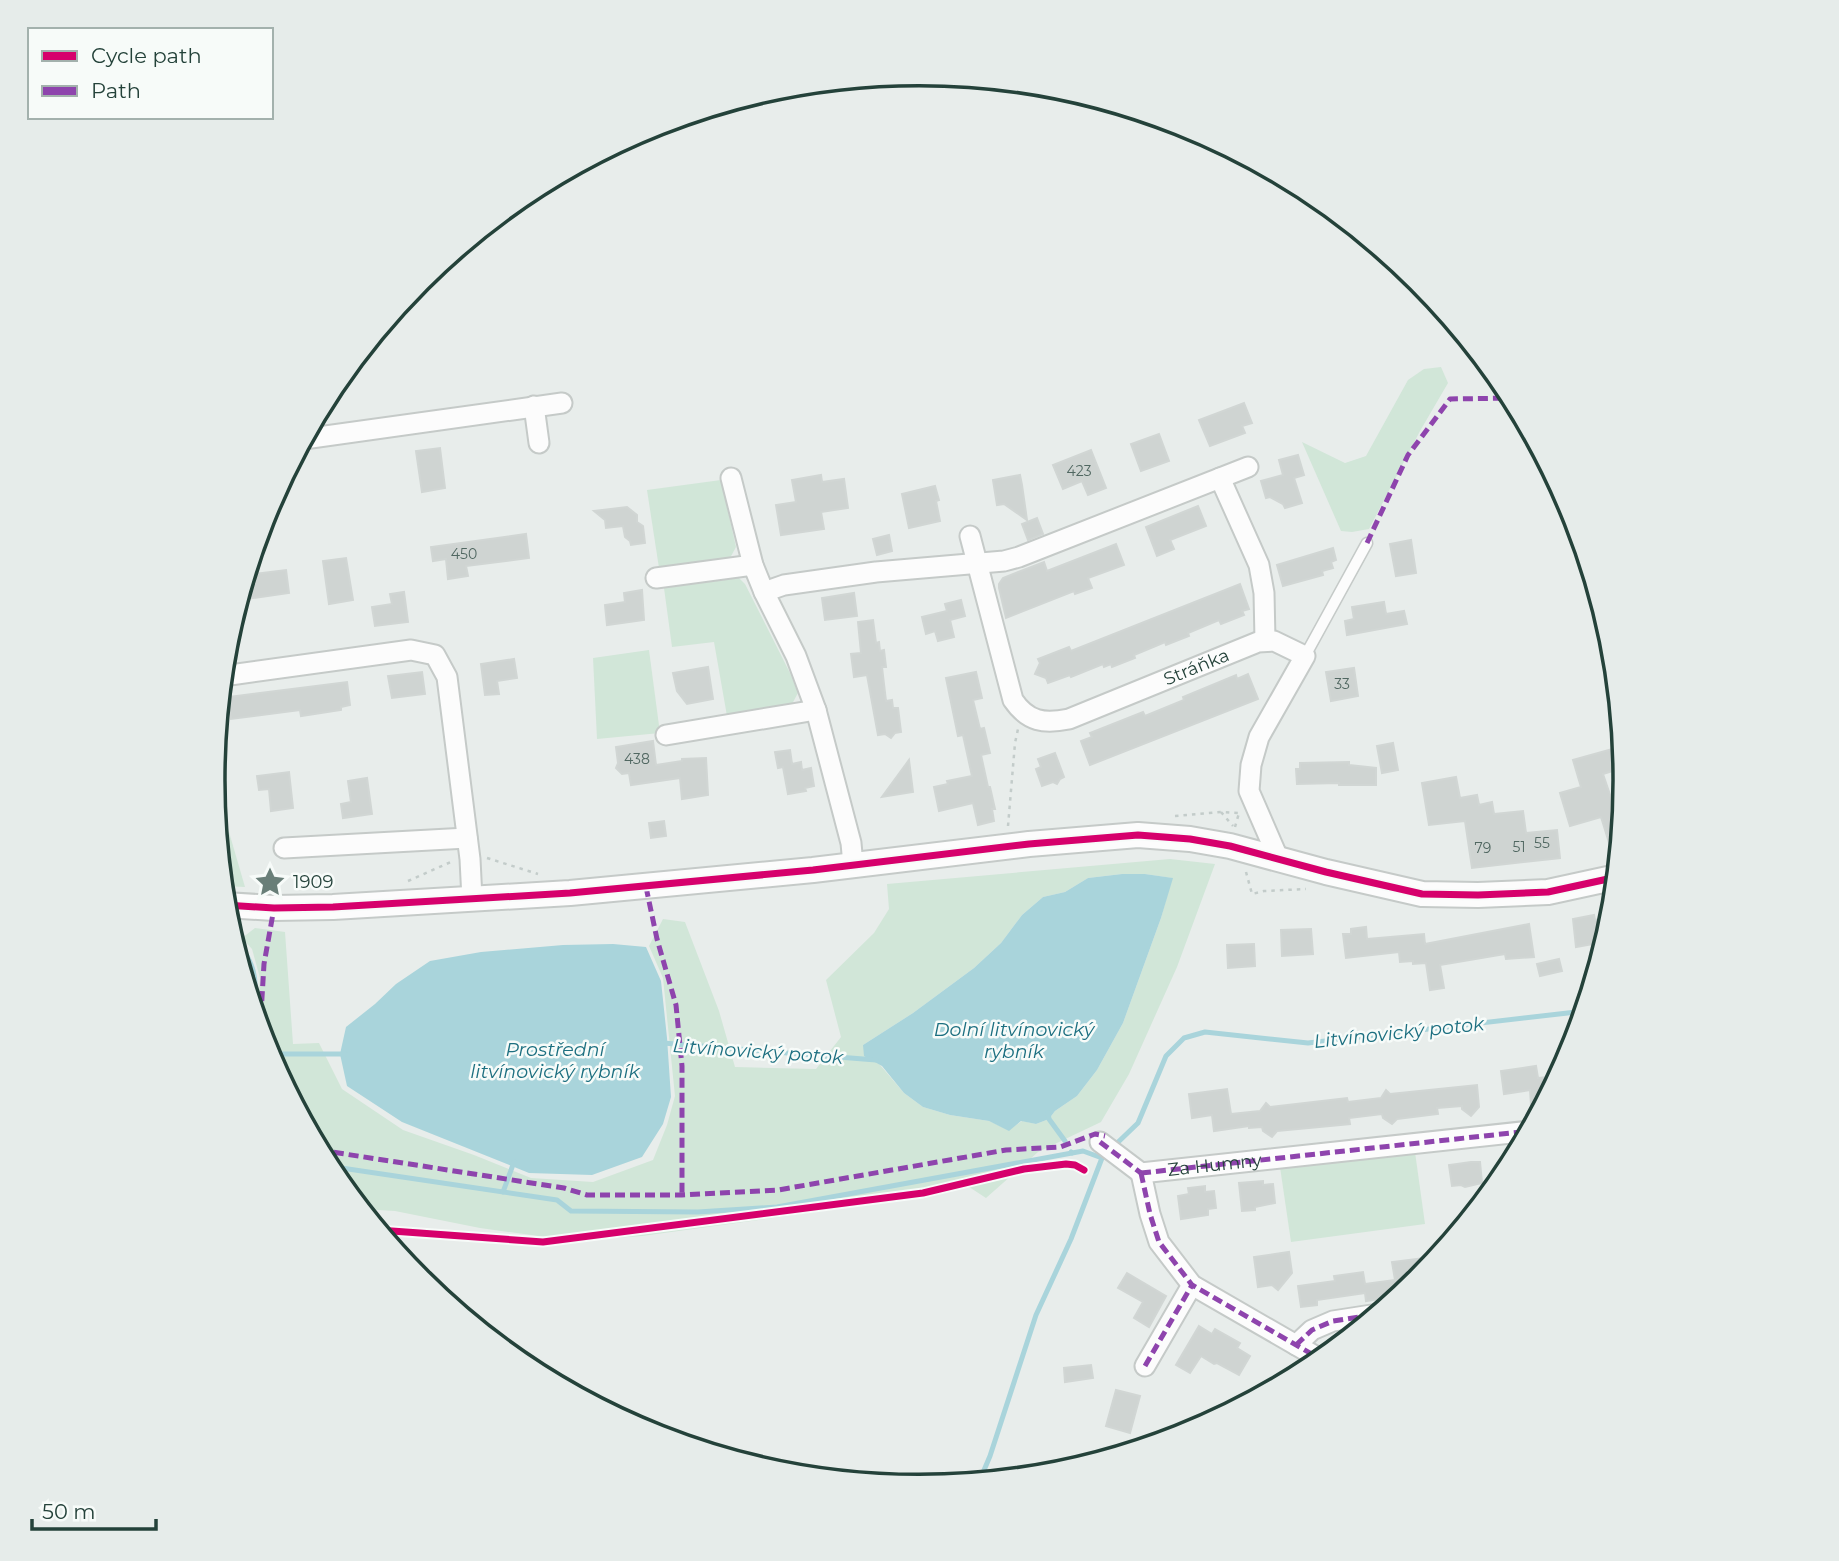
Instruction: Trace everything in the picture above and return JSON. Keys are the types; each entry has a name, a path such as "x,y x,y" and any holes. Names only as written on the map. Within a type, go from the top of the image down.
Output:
{"street":[{"path":"316,437 562,402"},
{"path":"534,406 539,443"},
{"path":"764,592 784,585 876,572 1004,562 1248,467"},
{"path":"731,478 752,565 796,656 816,710 851,843 853,865"},
{"path":"1220,478 1259,565 1265,640 1283,643 1305,656 1259,737 1251,765 1250,791 1279,860"},
{"path":"970,536 1009,690 1023,712"},
{"path":"656,578 752,565"},
{"name":"Stráňka","path":"1023,712 1040,721 1052,723 1069,719 1265,640"},
{"path":"233,675 411,650 435,655 447,677 470,859 472,899"},
{"path":"666,735 816,710"},
{"path":"236,906 320,907 646,887 1029,844 1138,835 1230,846 1422,894 1548,892 1607,879"},
{"path":"284,848 467,838"},
{"name":"Za Humny","path":"1311,1354 1192,1285 1159,1242 1142,1173 1518,1132"},
{"path":"1100,1142 1142,1173"},
{"path":"1146,1366 1192,1285"},
{"path":"1296,1345 1312,1331 1333,1321 1361,1317"}],"lane":[{"path":"1305,656 1367,543"}],"path":[{"path":"1007,830 1015,743 1023,712"},
{"path":"1221,812 1235,828"},
{"path":"1167,817 1221,812 1258,813"},
{"path":"399,885 454,860 487,858 541,875"}],"green space":[{"path":"1441,367 1448,383 1369,529 1341,531 1302,442 1345,463 1366,456 1408,380 1424,369"},
{"path":"721,480 736,547 730,558 659,568 647,490"},
{"path":"739,578 745,584 798,693 792,704 727,716 714,642 672,647 664,588"},
{"path":"649,650 660,733 597,739 593,658"},
{"path":"226,821 245,887 233,886"},
{"path":"1170,859 1215,864 1177,967 1129,1074 1101,1122 1038,1152 986,1198 963,1183 830,1210 642,1236 574,1241 373,1210 342,1166 296,1088 259,994 260,978 252,949 243,937 255,928 285,932 293,1044 319,1043 342,1089 403,1130 531,1178 593,1182 653,1160 675,1096 663,978 649,946 663,919 685,922 719,1011 735,1067 816,1069 841,1037 826,980 874,933 889,909 887,884","holes":["1122,874 1172,878 1161,918 1123,1023 1097,1070 1077,1096 1055,1111 1049,1119 1036,1124 1022,1121 1009,1130 989,1121 950,1115 923,1107 904,1093 863,1045 913,1013 974,968 1001,943 1022,915 1043,897 1065,892 1088,878"]},
{"path":"1415,1152 1425,1224 1291,1242 1280,1167"}],"water":[{"name":"Dolní litvínovický rybník","path":"1122,874 1173,878 1123,1023 1097,1070 1077,1096 1055,1111 1049,1119 1036,1124 1021,1121 1009,1131 989,1121 950,1115 923,1107 904,1093 882,1066 864,1056 863,1045 913,1013 974,968 1001,943 1022,915 1043,897 1065,892 1088,878"},
{"name":"Prostřední litvínovický rybník","path":"613,944 646,947 661,981 671,1097 663,1124 642,1157 592,1175 529,1173 402,1122 347,1086 340,1054 346,1027 396,984 430,961 481,952"},
{"path":"245,949 251,957 258,991"}],"building":[{"path":"1244,403 1252,423 1242,426 1245,433 1210,446 1199,420"},
{"path":"1159,434 1169,461 1141,471 1131,444"},
{"path":"440,448 445,488 422,492 416,451"},
{"path":"1091,450 1106,488 1088,495 1082,481 1063,489 1053,465"},
{"path":"1298,455 1304,475 1294,478 1302,503 1285,508 1270,497 1266,498 1261,481 1283,475 1279,460"},
{"path":"821,475 822,482 844,479 848,508 821,512 824,529 781,535 776,505 796,502 792,480"},
{"path":"1020,475 1027,520 1004,504 997,505 993,480"},
{"path":"935,486 940,521 909,528 902,494"},
{"path":"1198,506 1206,526 1170,540 1174,549 1157,556 1146,527"},
{"path":"627,507 637,515 637,522 643,526 645,543 631,545 625,537 623,526 606,528 605,520 594,511"},
{"path":"1037,518 1043,534 1028,540 1022,524"},
{"path":"526,534 529,558 466,566 468,576 448,579 446,559 433,561 431,547"},
{"path":"889,535 892,551 877,555 873,539"},
{"path":"1411,540 1416,573 1396,576 1390,544"},
{"path":"1116,544 1124,565 1088,578 1092,588 1075,594 1074,591 1006,618 999,588 1003,578 1044,562 1047,571"},
{"path":"1333,548 1336,560 1331,562 1333,568 1322,571 1323,575 1283,586 1277,565"},
{"path":"346,558 353,600 329,604 323,561"},
{"path":"286,570 289,593 249,599 257,574"},
{"path":"1240,584 1249,609 1242,611 1244,615 1221,624 1219,620 1188,633 1189,636 1166,645 1165,642 1112,667 1111,664 1104,667 1103,664 1048,683 1046,678 1035,674 1040,663 1038,659 1069,647 1071,651"},
{"path":"642,590 644,620 607,625 605,605 625,602 624,593"},
{"path":"404,592 408,622 375,626 372,607 392,604 390,594"},
{"path":"854,593 857,616 825,620 822,598"},
{"path":"961,600 965,616 950,620 954,637 938,641 935,631 926,634 922,617 947,611 945,604"},
{"path":"1384,602 1386,614 1404,611 1407,624 1347,635 1345,621 1354,619 1352,607"},
{"path":"873,620 876,643 879,642 880,651 884,650 886,667 882,667 886,701 892,700 893,708 898,708 901,732 895,733 891,738 885,734 878,735 867,675 854,677 851,654 861,653 858,622"},
{"path":"514,659 517,678 497,681 499,694 485,695 481,664"},
{"path":"708,667 713,699 687,704 677,691 673,673"},
{"path":"1354,668 1358,696 1331,701 1326,672"},
{"path":"422,672 425,694 392,698 388,676"},
{"path":"976,672 982,698 973,700 980,729 984,728 990,753 981,755 995,809 992,809 994,821 978,825 973,803 939,811 934,787 948,784 947,781 972,776 963,735 958,736 946,678"},
{"path":"1248,674 1258,699 1090,765 1081,741 1092,737 1090,733 1143,712 1145,716 1236,675 1237,679"},
{"path":"347,682 350,705 341,707 341,710 301,716 300,710 231,719 230,697"},
{"path":"653,741 656,765 682,759 706,758 708,795 682,799 680,778 631,785 629,773 622,774 616,768 616,747"},
{"path":"1393,743 1398,770 1382,773 1377,746"},
{"path":"1613,749 1614,771 1603,774 1613,805 1611,848 1601,817 1570,826 1560,793 1581,787 1573,760"},
{"path":"790,750 792,764 801,762 802,770 811,768 814,786 805,788 806,791 788,794 783,767 778,768 775,752"},
{"path":"1055,753 1064,777 1057,784 1053,782 1042,786 1036,769 1041,767 1038,759"},
{"path":"909,760 913,792 882,797"},
{"path":"1349,762 1349,765 1376,768 1376,785 1297,784 1296,769 1300,769 1300,763"},
{"path":"289,772 293,808 271,811 269,789 259,790 257,776"},
{"path":"1456,777 1460,798 1477,795 1479,805 1492,802 1494,814 1523,811 1526,833 1557,830 1560,858 1472,868 1465,821 1429,825 1422,783"},
{"path":"367,778 372,814 343,818 341,804 351,802 348,781"},
{"path":"664,821 666,836 651,838 649,823"},
{"path":"1594,915 1595,920 1600,919 1595,944 1576,947 1573,919"},
{"path":"1529,924 1534,957 1506,959 1505,954 1440,965 1444,988 1430,990 1426,963 1400,962 1399,952 1346,958 1343,934 1351,934 1351,929 1366,927 1367,939 1424,934 1425,944"},
{"path":"1311,929 1313,954 1282,956 1281,930"},
{"path":"1254,944 1255,966 1228,968 1227,945"},
{"path":"1559,959 1562,971 1540,976 1537,964"},
{"path":"1536,1066 1538,1078 1548,1077 1534,1105 1531,1105 1530,1090 1504,1094 1501,1071"},
{"path":"1477,1085 1479,1107 1471,1116 1462,1106 1437,1108 1438,1114 1397,1119 1392,1124 1383,1118 1382,1114 1349,1118 1350,1124 1277,1131 1272,1137 1263,1131 1262,1127 1214,1131 1212,1115 1192,1118 1189,1094 1227,1089 1231,1114 1260,1111 1266,1103 1270,1107 1347,1098 1348,1102 1381,1098 1386,1090 1390,1094"},
{"path":"1480,1162 1482,1183 1465,1187 1452,1186 1449,1165"},
{"path":"1263,1181 1263,1185 1273,1184 1275,1203 1242,1211 1239,1183"},
{"path":"1205,1186 1205,1192 1214,1191 1216,1208 1208,1209 1208,1215 1181,1219 1178,1196 1189,1194 1188,1188"},
{"path":"1289,1252 1292,1273 1278,1290 1272,1285 1258,1287 1254,1257"},
{"path":"1424,1258 1383,1299 1366,1301 1365,1293 1317,1300 1317,1305 1301,1307 1298,1286 1335,1281 1334,1276 1363,1272 1365,1284 1395,1280 1392,1262"},
{"path":"1127,1273 1166,1296 1149,1327 1134,1318 1143,1302 1118,1288"},
{"path":"1199,1326 1212,1334 1215,1329 1240,1343 1237,1348 1250,1356 1239,1375 1201,1356 1190,1373 1176,1365"},
{"path":"1091,1365 1093,1378 1065,1382 1064,1368"},
{"path":"1116,1390 1140,1396 1130,1433 1106,1426"}],"waterway":[{"name":"Litvínovický potok","path":"1113,1147 1138,1123 1166,1056 1184,1038 1205,1032 1308,1043 1574,1012"},
{"name":"Litvínovický potok","path":"663,1043 876,1060"},
{"name":"Litvínovický potok","path":"281,1054 345,1054"},
{"name":"Litvínovický potok","path":"1048,1113 1049,1119 1065,1141"},
{"name":"Litvínovický potok","path":"1071,1152 1083,1151 1102,1158 1106,1154"},
{"name":"Litvínovický potok","path":"344,1168 557,1200 571,1211 698,1212 777,1207 1072,1153"},
{"path":"983,1472 1036,1315 1071,1239 1102,1158"},
{"path":"503,1192 514,1162"}],"marked path":[{"path":"1367,543 1408,455 1450,399 1499,398"},
{"path":"646,887 657,939 676,1005 682,1066 682,1195"},
{"path":"262,1003 264,964 274,908"},
{"path":"1141,1173 1518,1132"},
{"path":"333,1152 564,1188 587,1195 682,1195 778,1190 1006,1150 1060,1147 1095,1134 1105,1136"},
{"path":"1100,1142 1141,1173"},
{"path":"1141,1173 1159,1242 1192,1285 1311,1354"},
{"path":"1145,1366 1192,1285"},
{"path":"1296,1345 1312,1330 1333,1321 1361,1317"}],"cycle path":[{"path":"236,906 333,907 570,893 813,870 1029,844 1138,835 1190,839 1230,846 1422,894 1548,892 1607,879"},
{"path":"390,1231 543,1242 923,1193 1024,1169 1066,1164 1084,1170"}],"place":[{"name":"1909","path":"270,882"}]}
